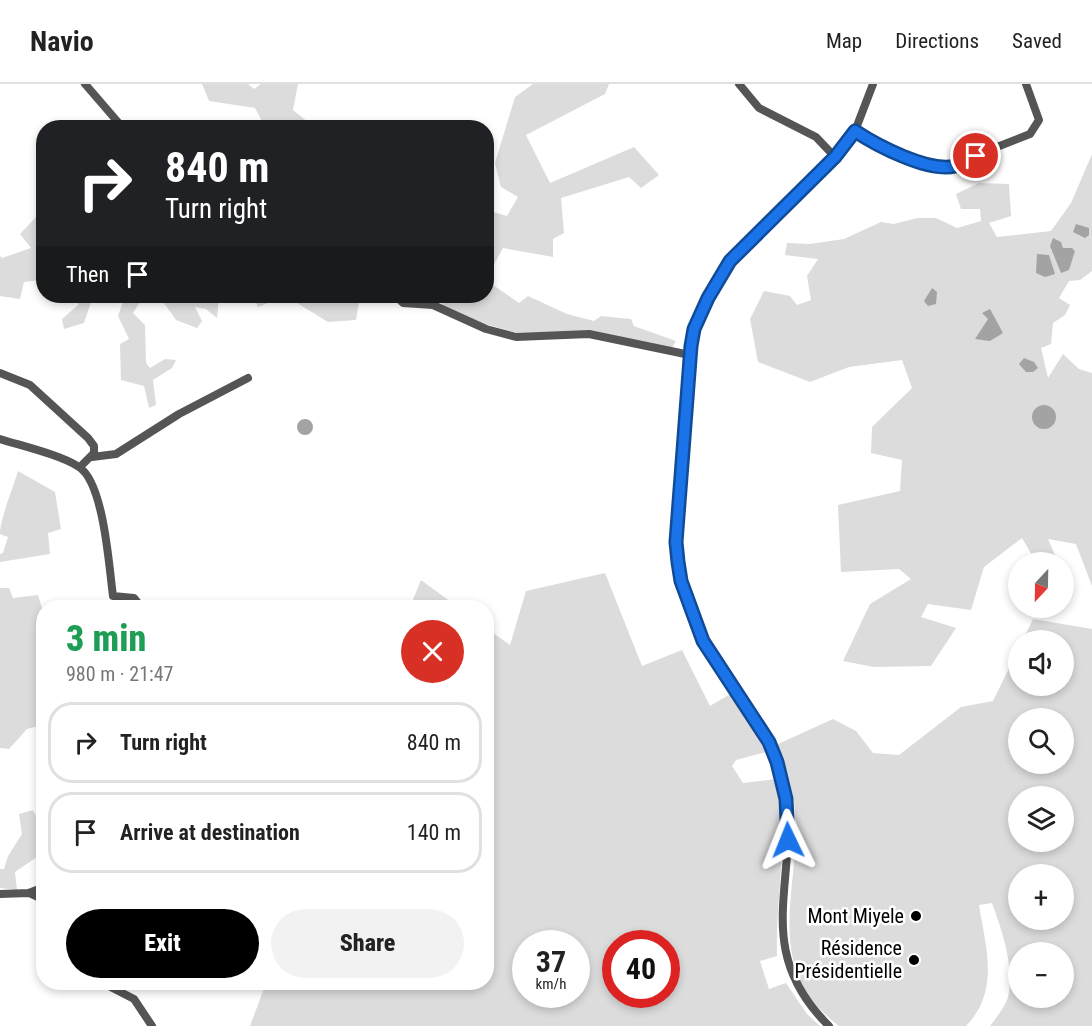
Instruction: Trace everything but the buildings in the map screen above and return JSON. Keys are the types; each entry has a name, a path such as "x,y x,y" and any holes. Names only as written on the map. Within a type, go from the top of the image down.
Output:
{"street":[{"path":"85,84 116,120"},
{"path":"739,84 759,108 816,137 835,157"},
{"path":"829,1026 799,990 785,950 781,909 789,818 780,771 769,742 703,641 681,581 676,542 694,329 717,279 730,261 835,157 855,131 873,84"},
{"path":"855,131 904,156 930,164 955,166 1030,134 1039,120 1026,84"},
{"path":"403,303 433,305 486,328 516,337 589,334 690,355"},
{"path":"0,373 17,378 39,393 88,438 94,446 92,457"},
{"path":"80,467 92,457 116,454 179,414 248,378"},
{"path":"0,439 80,467 97,494 104,522 113,596 136,600"},
{"path":"0,894 29,893 36,890"},
{"path":"29,893 36,896"},
{"path":"117,990 134,999 152,1026"}],"shaded area":[{"path":"202,84 248,84 254,89 261,84 298,84 293,110 305,120 261,120 255,108 209,101"},
{"path":"533,84 609,84 605,94 526,135 550,183 634,147 659,175 641,188 629,177 561,198 564,233 553,239 553,257 503,248 494,264 494,212 507,216 518,197 501,187 495,163 515,97"},
{"path":"1092,154 1092,271 1080,280 1069,281 1059,298 1070,305 1065,315 1053,323 1051,344 1041,348 1048,378 1063,354 1079,369 1092,373 1092,586 1076,544 1048,539 1054,552 1030,552 1022,538 984,567 971,610 928,604 921,617 956,628 931,666 874,667 843,661 870,604 911,579 899,569 841,572 838,505 900,491 902,460 871,453 872,427 912,388 902,360 849,367 810,382 758,362 750,319 764,291 790,296 797,305 811,300 807,276 818,259 785,255 787,243 810,244 844,239 881,222 894,224 917,218 936,218 957,228 981,221 980,209 961,209 956,194 979,183 1009,184 1011,216 989,223 997,237 1051,231 1071,203"},
{"path":"36,217 36,281 24,282 20,299 0,296 0,256 2,258 31,248 20,234"},
{"path":"1076,224 1089,228 1089,235 1085,238 1073,232"},
{"path":"1053,238 1061,242 1063,248 1072,248 1075,251 1069,270 1061,273 1050,246"},
{"path":"1037,254 1049,255 1055,274 1045,277 1036,273"},
{"path":"494,286 519,303 528,296 567,314 594,321 601,316 631,319 634,326 676,341 672,348 590,331 517,333 485,324 443,306 443,303 494,303"},
{"path":"932,288 937,292 936,304 928,306 924,301"},
{"path":"78,303 91,303 84,323 64,329 62,319"},
{"path":"123,303 139,303 133,313 145,325 146,363 150,368 165,359 176,360 172,368 153,380 156,405 149,408 144,386 121,380 120,344 129,339 118,316"},
{"path":"164,303 218,303 217,318 206,309 195,307 202,321 197,328 176,320"},
{"path":"256,303 268,303 258,307"},
{"path":"297,303 359,303 356,320 328,322"},
{"path":"990,309 1003,333 990,341 975,339 988,319 982,313"},
{"path":"1024,358 1034,362 1038,368 1033,372 1026,372 1019,364"},
{"path":"1044,405 1049,406 1055,412 1055,422 1049,428 1044,429 1039,428 1033,422 1032,417 1033,412 1039,406"},
{"path":"305,419 311,421 313,427 311,433 305,435 299,433 297,427 299,421"},
{"path":"18,471 55,492 61,529 48,533 50,554 0,562 0,554 3,553 8,537 0,534 4,512"},
{"path":"605,573 642,666 682,650 710,706 732,693 766,752 736,760 732,766 743,783 776,779 780,801 782,845 777,956 760,961 769,989 786,983 807,1014 820,1026 250,1026 263,990 494,990 494,634 510,645 526,591"},
{"path":"421,580 448,600 413,600"},
{"path":"0,588 9,588 13,598 38,595 40,600 36,600 36,727 27,729 9,749 0,748"},
{"path":"1033,619 1092,629 1092,1026 990,1026 1008,997 1008,1008 1074,1008 1074,942 1008,942 1008,958 992,903 979,905 987,953 987,984 977,1013 966,1026 839,1026 814,1002 798,976 791,950 790,922 796,833 794,802 778,744 833,719 856,731 873,753 899,755 961,707 993,701 1008,670 1008,696 1074,696 1074,630 1028,630"},
{"path":"33,810 36,816 36,858 15,872 17,890 0,888 0,869 4,869 8,856 22,834 19,814"}],"place":[{"name":"Mont Miyele","path":"916,916"},
{"name":"Résidence Présidentielle","path":"914,960"}],"route":[{"path":"788,840 789,818 783,780 769,742 703,641 681,581 676,542 688,373 694,329 717,279 730,261 750,238 835,157 855,131 868,140 904,156 930,164 955,166 976,156"}]}
